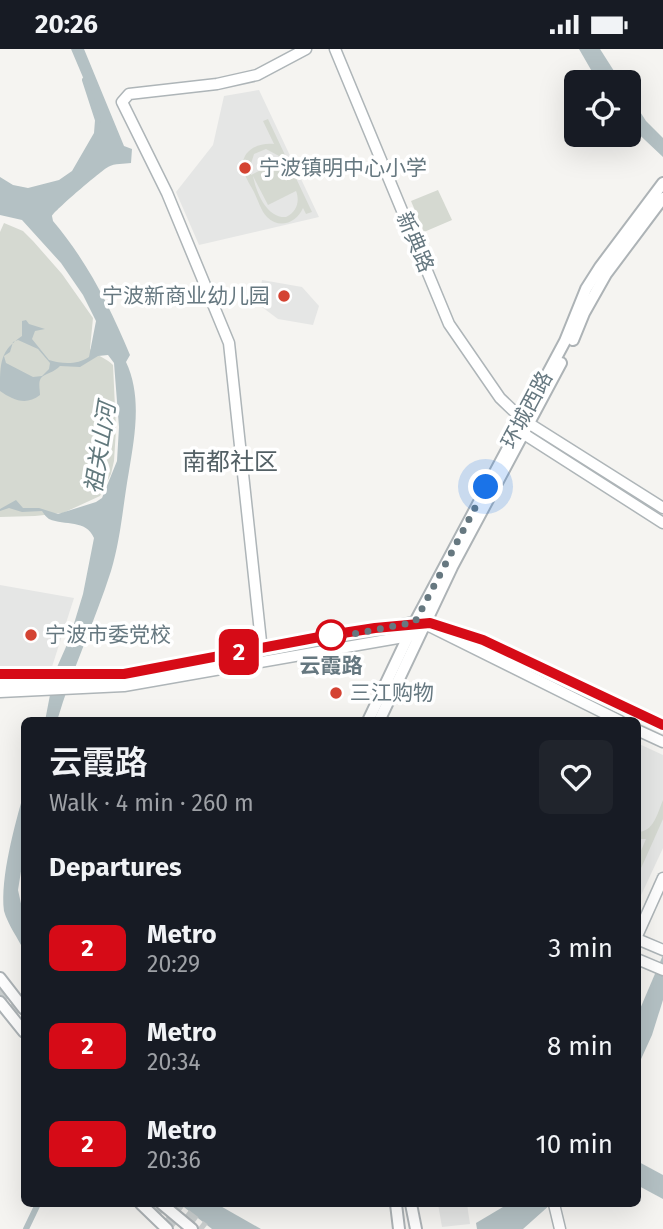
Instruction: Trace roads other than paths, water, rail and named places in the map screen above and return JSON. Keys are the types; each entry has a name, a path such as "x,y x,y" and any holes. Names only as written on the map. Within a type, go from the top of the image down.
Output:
{"main road":[{"path":"262,652 229,343 167,193 122,102 129,94 217,84 257,75 306,49"},
{"name":"新典路","path":"335,49 450,324 500,398 526,421 663,508"},
{"name":"环城西路","path":"370,717 421,629 526,421 565,341 586,289 663,183"},
{"name":"环城西路","path":"381,717 452,567 524,434 526,421 579,327 593,293 663,198"},
{"path":"524,434 663,523"},
{"path":"88,683 124,686 421,629"},
{"path":"0,683 26,686 88,683 262,652 421,629 611,717"},
{"path":"0,692 26,686"},
{"path":"641,732 663,743"},
{"path":"641,929 663,879"},
{"path":"641,940 663,950"},
{"path":"641,961 663,969"},
{"path":"0,978 21,1003"},
{"path":"0,1002 21,1028"},
{"path":"11,1014 21,1009"},
{"path":"144,1207 167,1229"},
{"path":"166,1207 192,1229"},
{"path":"396,1207 400,1229"},
{"path":"411,1207 416,1229"},
{"path":"555,1207 560,1229"}],"waterway":[{"name":"祖关山河","path":"85,80 98,120"},
{"path":"26,1229 37,1207"}],"tunnel":[{"path":"0,990 21,1014"},
{"path":"157,1207 182,1229"},
{"path":"175,1207 204,1229"}],"metro line":[{"name":"2","path":"0,674 124,674 330,635 430,623 483,640 663,725"}],"place":[{"name":"宁波镇明中心小学","path":"245,168"},
{"name":"宁波新商业幼儿园","path":"284,296"},
{"name":"宁波市委党校","path":"31,635"},
{"name":"云霞路","path":"331,635"},
{"name":"三江购物","path":"336,693"}],"district":[{"name":"南都社区","path":"230,462"}]}
